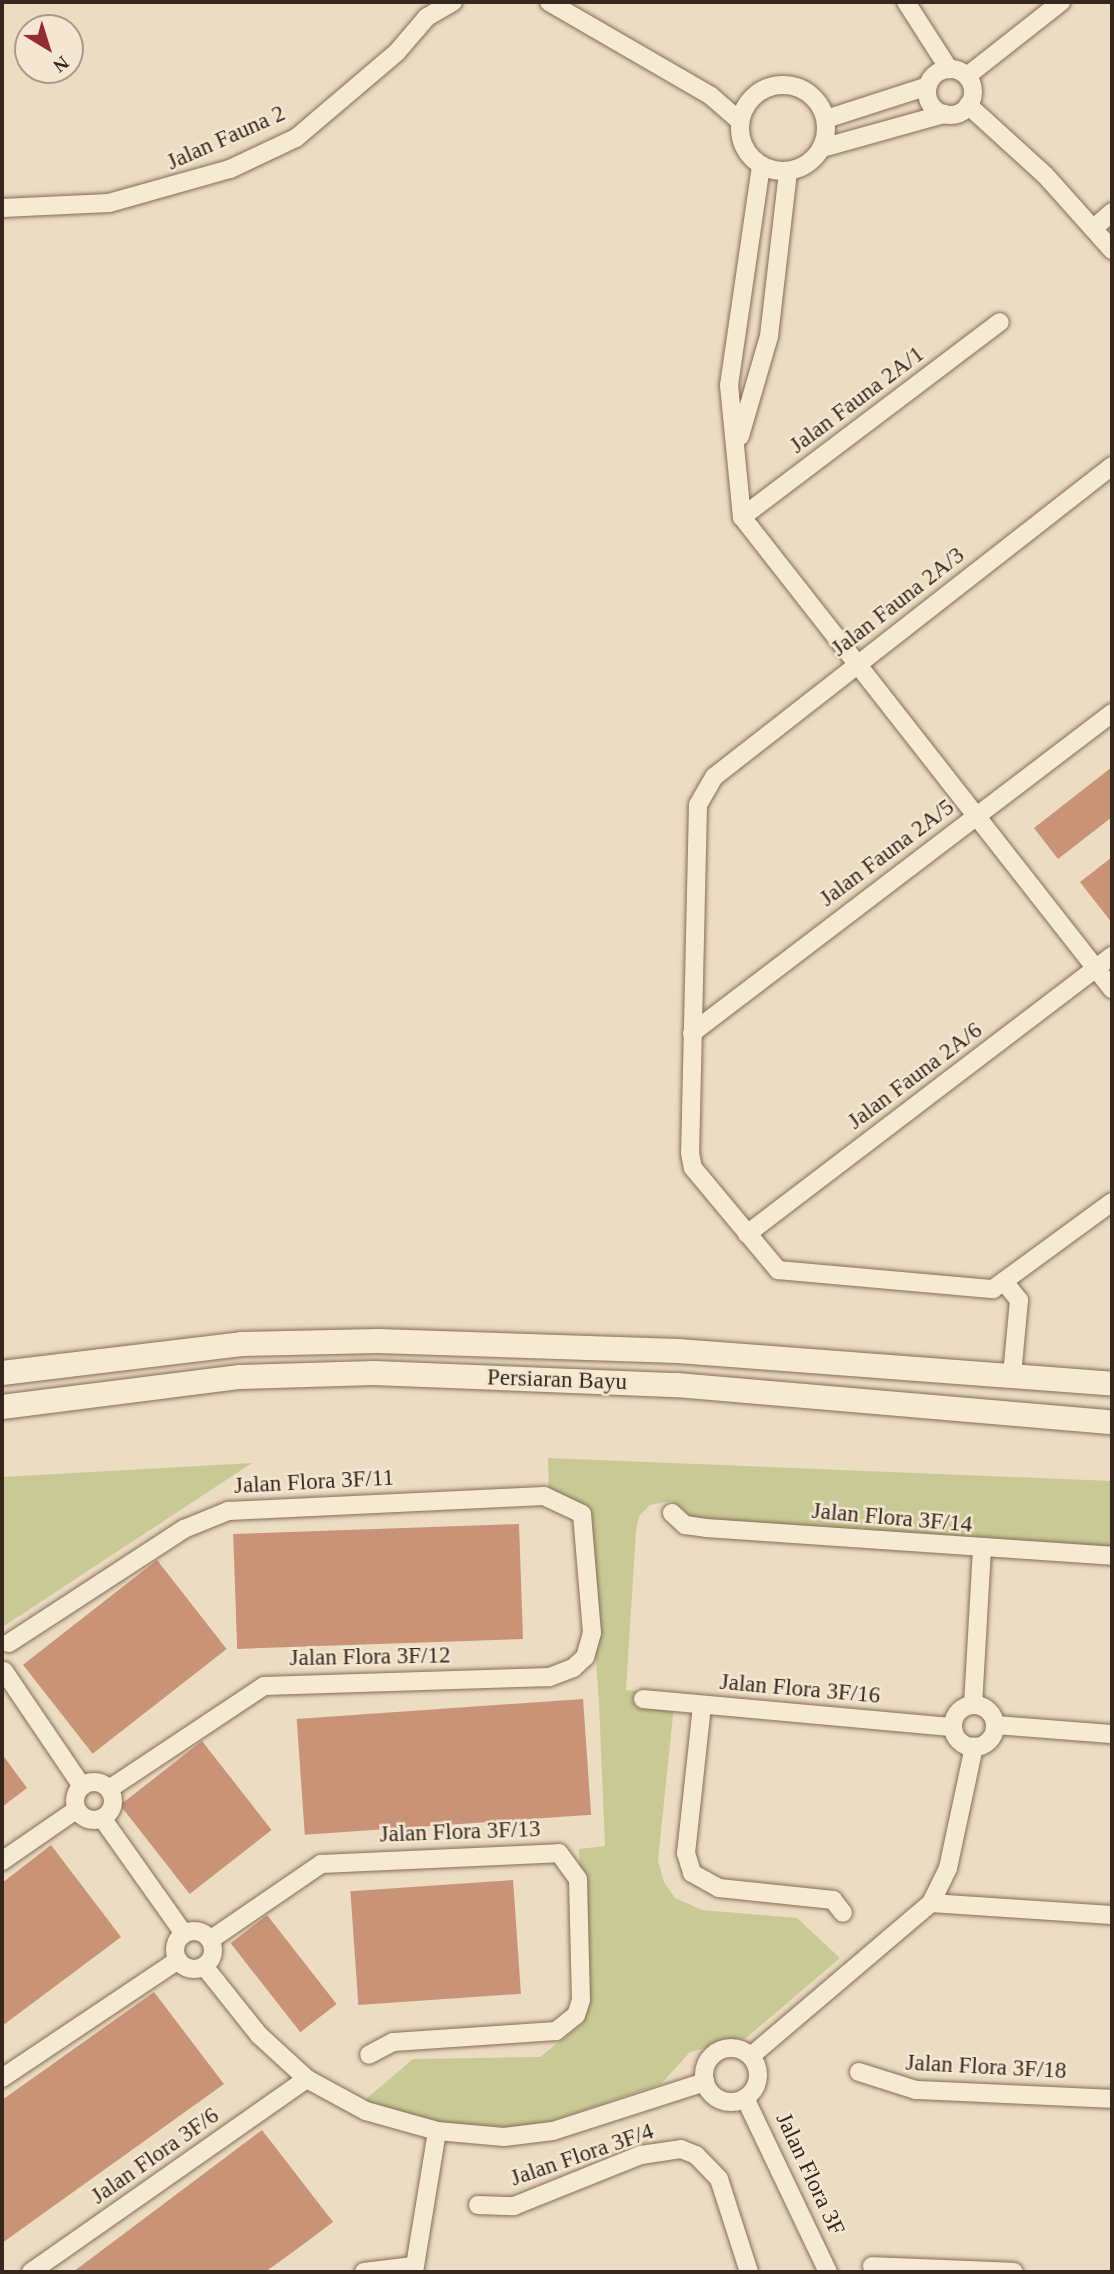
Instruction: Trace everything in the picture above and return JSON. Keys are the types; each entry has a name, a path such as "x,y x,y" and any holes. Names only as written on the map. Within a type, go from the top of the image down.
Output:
{"main road":[{"name":"Persiaran Bayu","path":"2,1373 241,1344 378,1341 678,1351 1112,1384"},
{"name":"Persiaran Bayu","path":"2,1407 240,1377 374,1373 677,1385 1112,1422"}],"street":[{"name":"Jalan Fauna 2","path":"2,208 109,203 230,169 296,138 397,52 428,9 453,2"},
{"path":"549,2 711,96 740,121"},
{"path":"906,2 949,69 967,76"},
{"path":"967,76 1062,2"},
{"path":"826,119 928,86 949,69"},
{"path":"822,148 826,119 821,105 798,87 768,87 755,95 740,121 744,147 761,166 788,172 822,148 968,105 973,94 967,76"},
{"path":"928,86 929,100 944,114"},
{"path":"711,96 755,95"},
{"path":"968,105 1095,227 1112,250"},
{"path":"761,166 729,385 738,443 742,517 1112,989"},
{"path":"738,443 769,336 788,172"},
{"path":"1095,227 1112,212"},
{"name":"Jalan Fauna 2A/1","path":"742,517 1000,322"},
{"name":"Jalan Fauna 2A/3","path":"692,1033 698,805 714,777 1112,466"},
{"name":"Jalan Fauna 2A/5","path":"692,1033 1112,713"},
{"name":"Jalan Fauna 2A/6","path":"747,1234 1112,956"},
{"path":"692,1033 693,1168 778,1270 979,1289 1006,1284 1112,1202"},
{"path":"1006,1284 1019,1300 1012,1376"},
{"name":"Jalan Flora 3F/11","path":"5,1641 184,1529 228,1510 554,1497 582,1514 591,1586"},
{"name":"Jalan Flora 3F/14","path":"672,1513 693,1527 982,1550 1112,1556"},
{"path":"973,1705 982,1550"},
{"name":"Jalan Flora 3F/12","path":"109,1789 264,1686 566,1672 589,1649 591,1586"},
{"path":"2,1861 76,1810 82,1786 3,1671 11,1661 5,1641"},
{"name":"Jalan Flora 3F/16","path":"643,1699 953,1727"},
{"path":"973,1705 988,1710 995,1725 989,1740 974,1747 960,1742 953,1727 958,1712 973,1705"},
{"path":"702,1706 686,1853 692,1872 719,1888 833,1900 843,1913"},
{"path":"995,1725 1112,1734"},
{"path":"751,2056 931,1903 948,1868 974,1747"},
{"path":"76,1810 88,1819 102,1818 112,1809 109,1789 96,1782 82,1786"},
{"path":"102,1818 184,1934"},
{"name":"Jalan Flora 3F/13","path":"210,1940 321,1864 559,1853 578,1879 582,2000 576,2015 556,2031 393,2042 369,2055"},
{"path":"931,1903 1112,1915"},
{"path":"198,1931 210,1940 212,1954 204,1966 190,1968 178,1960 176,1945 184,1934 198,1931"},
{"path":"2,2078 178,1960"},
{"path":"204,1966 259,2035 307,2079 366,2111 437,2132 504,2137 553,2131 705,2082"},
{"path":"737,2049 751,2056 757,2081 745,2098 721,2100 705,2082 715,2054 737,2049"},
{"name":"Jalan Flora 3F/18","path":"859,2072 916,2090 1112,2099"},
{"name":"Jalan Flora 3F/6","path":"31,2272 307,2079"},
{"name":"Jalan Flora 3F","path":"745,2098 828,2272"},
{"path":"364,2272 413,2269 437,2132"},
{"name":"Jalan Flora 3F/4","path":"478,2206 514,2206 641,2155 681,2149 696,2155 719,2179 749,2272"},
{"path":"872,2266 1014,2272"}],"green space":[{"path":"548,1458 1112,1481 1112,1547 695,1519 672,1501 650,1505 639,1516 636,1531 626,1690 675,1696 658,1860 664,1882 675,1898 702,1910 797,1918 840,1958 746,2038 690,2052 661,2084 548,2122 479,2131 359,2105 413,2059 540,2057 583,2023 579,1849 605,1846 599,1703 587,1528 549,1496"},
{"path":"252,1463 4,1626 2,1627 2,1477"}],"building":[{"path":"1112,767 1112,817 1058,859 1034,828"},
{"path":"1112,857 1112,923 1080,882"},
{"path":"519,1524 523,1639 237,1649 233,1534"},
{"path":"157,1560 227,1649 93,1754 23,1665"},
{"path":"583,1699 591,1815 305,1835 297,1719"},
{"path":"202,1741 272,1830 190,1894 120,1805"},
{"path":"2,1754 27,1788 2,1807"},
{"path":"51,1845 121,1937 2,2026 2,1883"},
{"path":"513,1880 521,1994 358,2005 350,1891"},
{"path":"267,1915 337,2004 300,2032 231,1943"},
{"path":"154,1992 224,2084 2,2243 2,2100"},
{"path":"262,2130 333,2222 265,2272 73,2272"}]}
